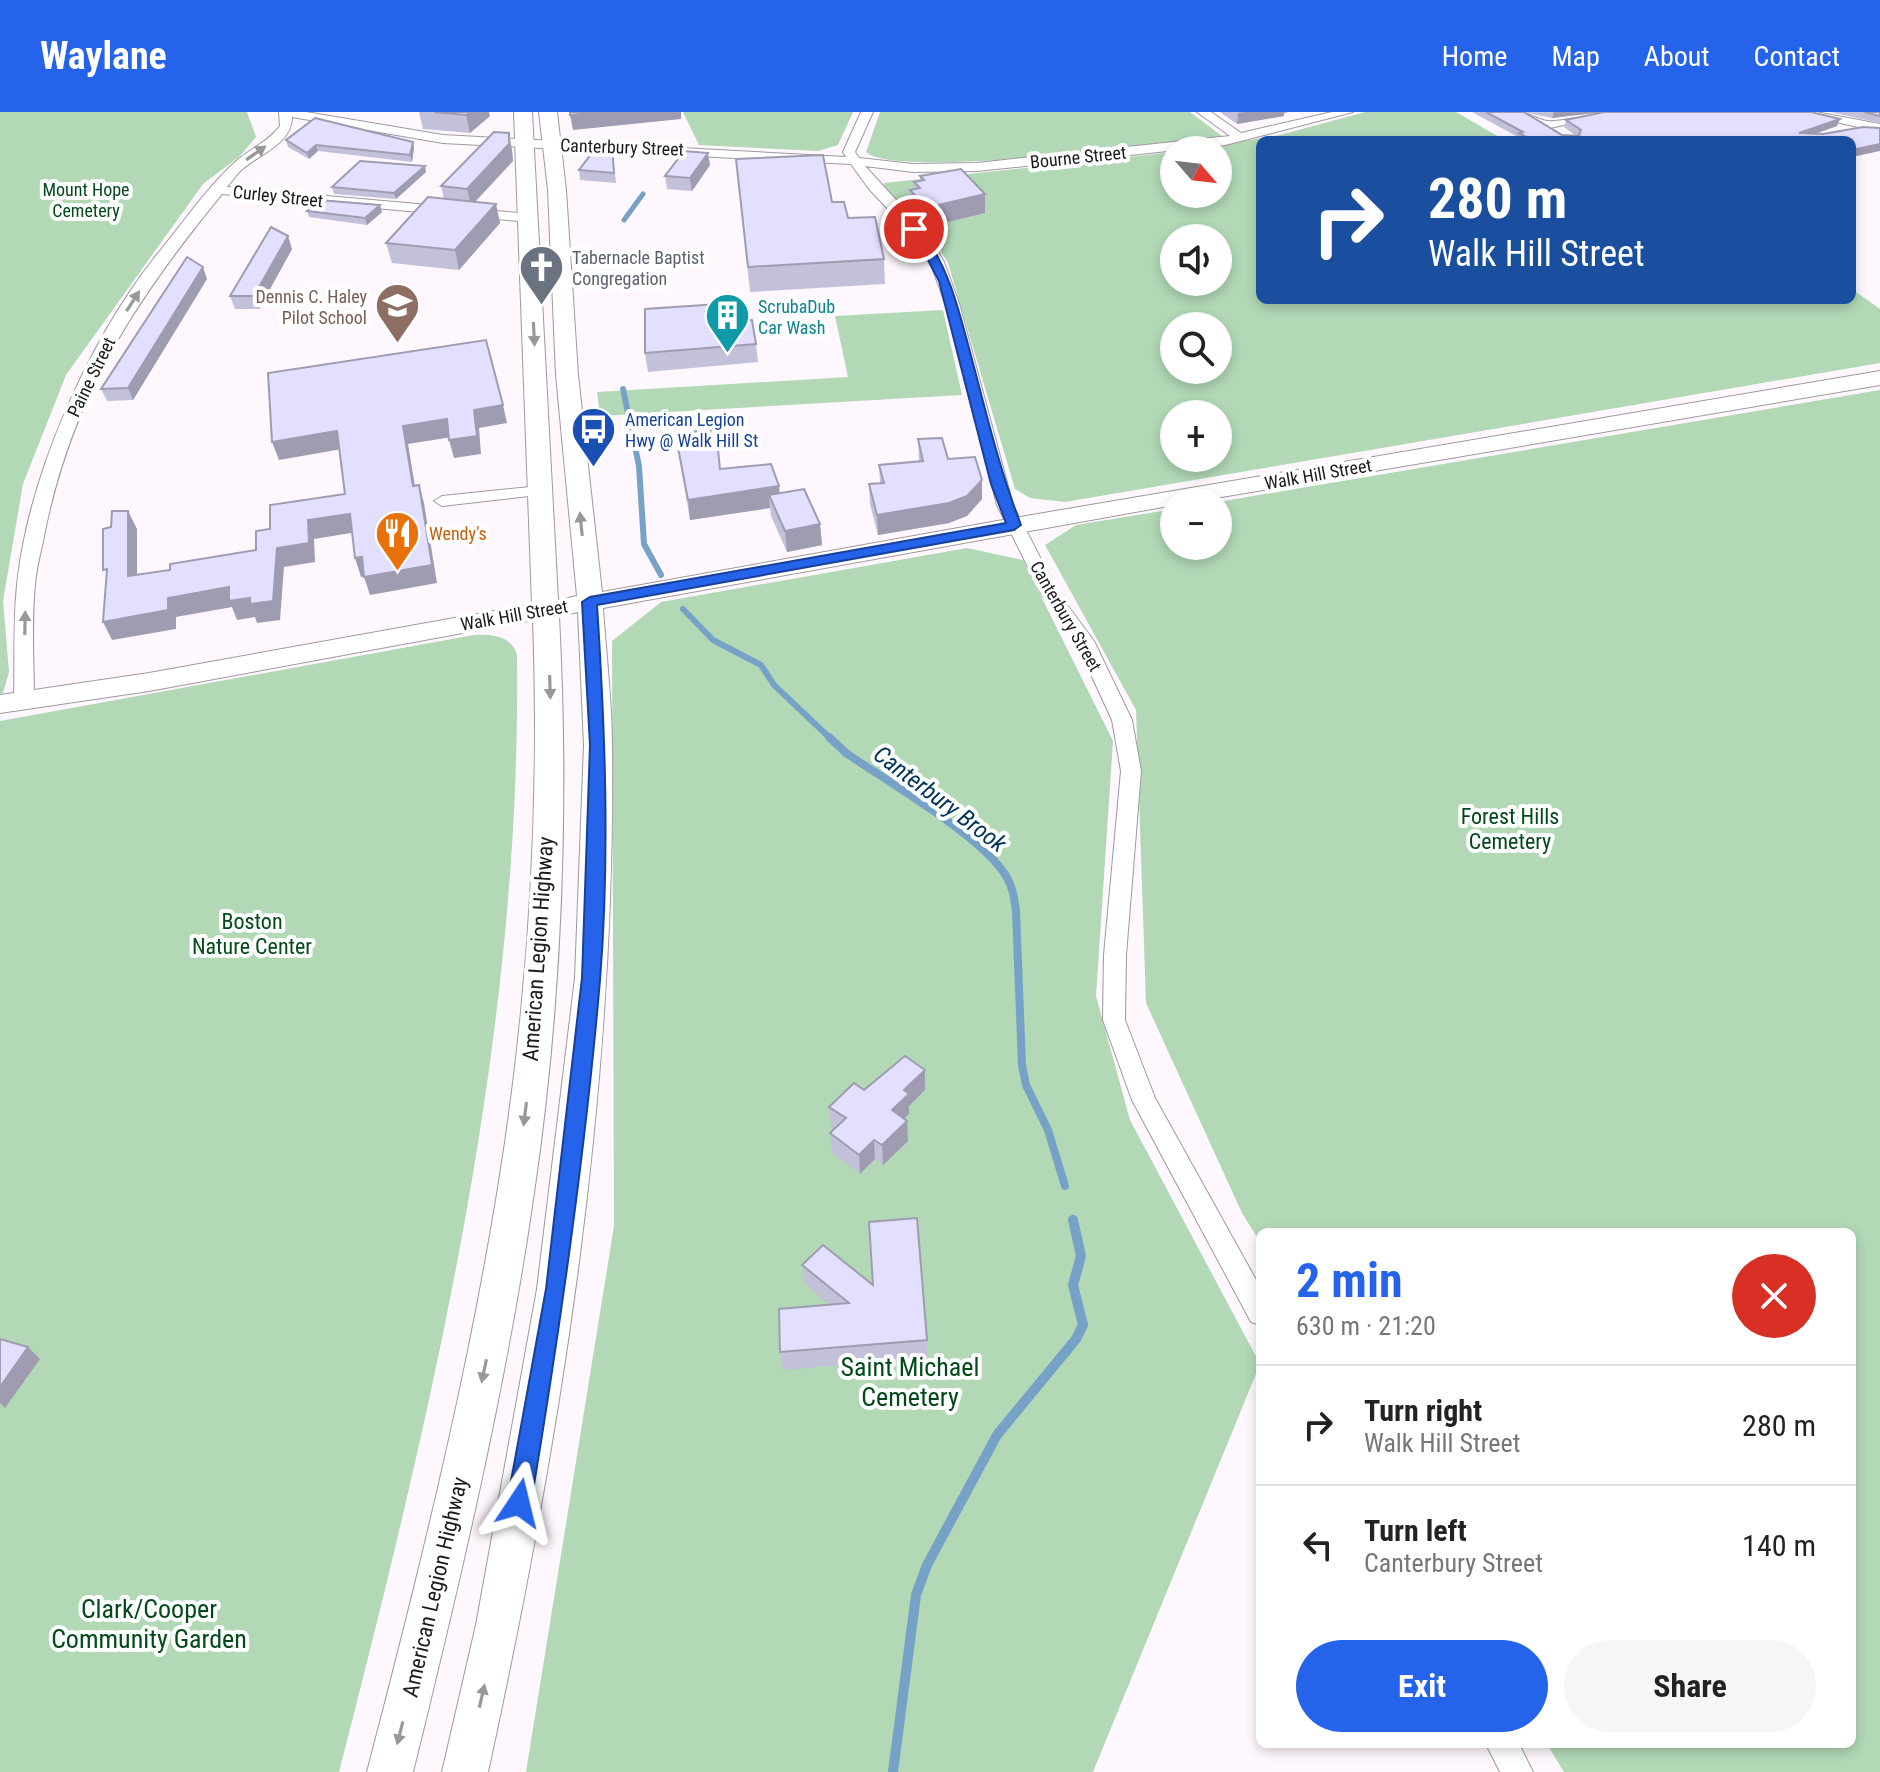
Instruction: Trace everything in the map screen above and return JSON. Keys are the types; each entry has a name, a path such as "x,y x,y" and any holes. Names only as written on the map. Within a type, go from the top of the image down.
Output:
{"main road":[{"name":"American Legion Highway","path":"390,1772 443,1564 490,1338 516,1192 536,1018 548,810 547,609 523,112"},
{"path":"465,1772 498,1625 556,1289 589,993 598,745 590,602 567,375 548,112"},
{"name":"Walk Hill Street","path":"12,703 1014,525 1880,378"}],"street":[{"path":"855,161 849,152 867,112"},
{"path":"1203,112 1240,138"},
{"path":"1522,112 1559,133"},
{"path":"1546,125 1614,112"},
{"path":"1798,112 1880,128"},
{"name":"Canterbury Street","path":"286,113 443,139 745,152 855,161 873,186 924,239 941,271 998,484 1014,525 1051,595 1085,641 1122,720 1131,771 1115,955 1114,1020 1144,1100 1256,1306"},
{"name":"Paine Street","path":"12,703 26,584 48,478 75,408 114,329 163,255 238,166 275,141 286,126 286,113"},
{"name":"Bourne Street","path":"855,161 906,168 967,168 1240,138 1340,113"},
{"path":"1834,135 1863,126"},
{"name":"Curley Street","path":"218,190 529,218"},
{"path":"442,501 540,491"},
{"path":"1504,1748 1517,1772"}],"green space":[{"name":"Mount Hope Cemetery","path":"0,112 247,112 256,137 240,156 203,184 66,375 23,484 3,601 9,672 0,694"},
{"path":"683,112 853,112 838,145 818,151 699,145"},
{"path":"880,112 1190,112 1222,136 1160,136 1160,145 1150,146 978,161 887,159 866,152"},
{"path":"1365,112 1456,112 1497,136 1274,136"},
{"path":"1256,139 1256,304 1856,304 1856,292 1880,309 1880,363 1065,502 1030,498 1015,489 948,263 926,228 883,188 884,183 1160,153 1160,208 1232,208 1232,143"},
{"path":"943,310 962,395 600,416 597,392 848,377 835,316"},
{"name":"Forest Hills Cemetery","path":"1880,390 1880,1772 1564,1772 1549,1748 1856,1748 1856,1228 1256,1228 1256,1236 1242,1213 1146,1003 1136,710 1045,545 1076,525 1160,511 1160,560 1232,560 1232,500"},
{"name":"Saint Michael Cemetery","path":"967,548 1023,560 1113,741 1096,996 1130,1120 1256,1356 1256,1374 1093,1772 526,1772 614,1226 612,641 661,602"},
{"name":"Boston Nature Center","path":"474,635 506,640 517,655 515,797 505,938 488,1079 438,1358 339,1772 0,1772 0,721"}],"building":[{"path":"434,112 470,112 466,115"},
{"path":"570,112 599,112 570,115"},
{"path":"1486,112 1524,112 1562,135 1579,136 1525,136 1519,133 1523,132"},
{"path":"1604,112 1811,112 1840,119 1799,133 1823,134 1863,127 1880,128 1880,144 1856,149 1856,136 1579,136 1581,130 1566,120"},
{"path":"315,118 413,142 410,155 316,145 307,153 286,140"},
{"path":"494,132 509,133 509,144 467,189 441,186"},
{"path":"599,144 612,145 614,173 579,170"},
{"path":"684,151 708,153 690,178 665,176"},
{"path":"823,155 832,202 844,202 848,218 875,217 884,259 748,267 736,159"},
{"path":"360,161 425,166 394,193 332,187"},
{"path":"961,169 985,194 926,208 910,190 920,188 914,182 924,180 920,176"},
{"path":"428,197 496,204 455,250 386,243"},
{"path":"319,200 380,205 365,218 307,211"},
{"path":"271,227 288,236 254,296 230,296"},
{"path":"187,257 203,267 128,388 101,389"},
{"path":"719,304 721,322 752,320 756,344 645,353 645,309"},
{"path":"486,340 503,405 474,410 477,436 449,440 447,419 403,426 413,486 419,485 432,565 364,577 362,557 355,558 350,514 308,520 309,543 277,548 273,601 250,604 250,598 229,601 229,587 168,598 168,610 103,622 107,569 103,570 103,529 111,527 112,511 128,511 128,576 170,570 170,564 256,550 256,531 270,529 270,505 345,494 337,431 272,442 268,373"},
{"path":"716,430 720,469 771,464 779,486 688,500 676,437 689,436 688,432"},
{"path":"942,438 948,459 975,457 982,480 967,496 949,503 877,515 869,484 884,483 879,465 923,461 918,439"},
{"path":"804,489 820,524 785,531 769,495"},
{"path":"905,1056 925,1070 904,1090 909,1094 892,1110 907,1121 882,1145 874,1140 859,1155 830,1133 846,1118 829,1107 854,1083 864,1090"},
{"path":"917,1218 927,1340 780,1352 779,1309 849,1303 802,1265 823,1245 873,1285 869,1222"},
{"path":"0,1339 28,1347 0,1387"}],"waterway":[{"name":"Canterbury Brook","path":"624,220 643,194"},
{"name":"Canterbury Brook","path":"623,389 639,466 644,544 661,575"},
{"name":"Canterbury Brook","path":"683,609 713,640 761,665 774,685 831,739"},
{"name":"Canterbury Brook","path":"829,737 846,753 956,827 994,860 1008,880 1016,911 1022,1065 1026,1085 1048,1130 1065,1186"},
{"name":"Canterbury Brook","path":"893,1772 916,1595 927,1565 997,1435 1076,1339 1083,1325 1073,1285 1081,1256 1073,1220"}],"place":[{"name":"Tabernacle Baptist Congregation","path":"541,306"},
{"name":"Dennis C. Haley Pilot School","path":"398,345"},
{"name":"ScrubaDub Car Wash","path":"727,355"},
{"name":"American Legion Hwy @ Walk Hill St","path":"594,468"},
{"name":"Wendy's","path":"398,572"}],"route":[{"path":"519,1503 556,1289 591,978 598,745 590,602 1014,525 998,484 945,281 924,239 914,229"}],"park label":[{"name":"Clark/Cooper Community Garden","path":"149,1624"}]}
